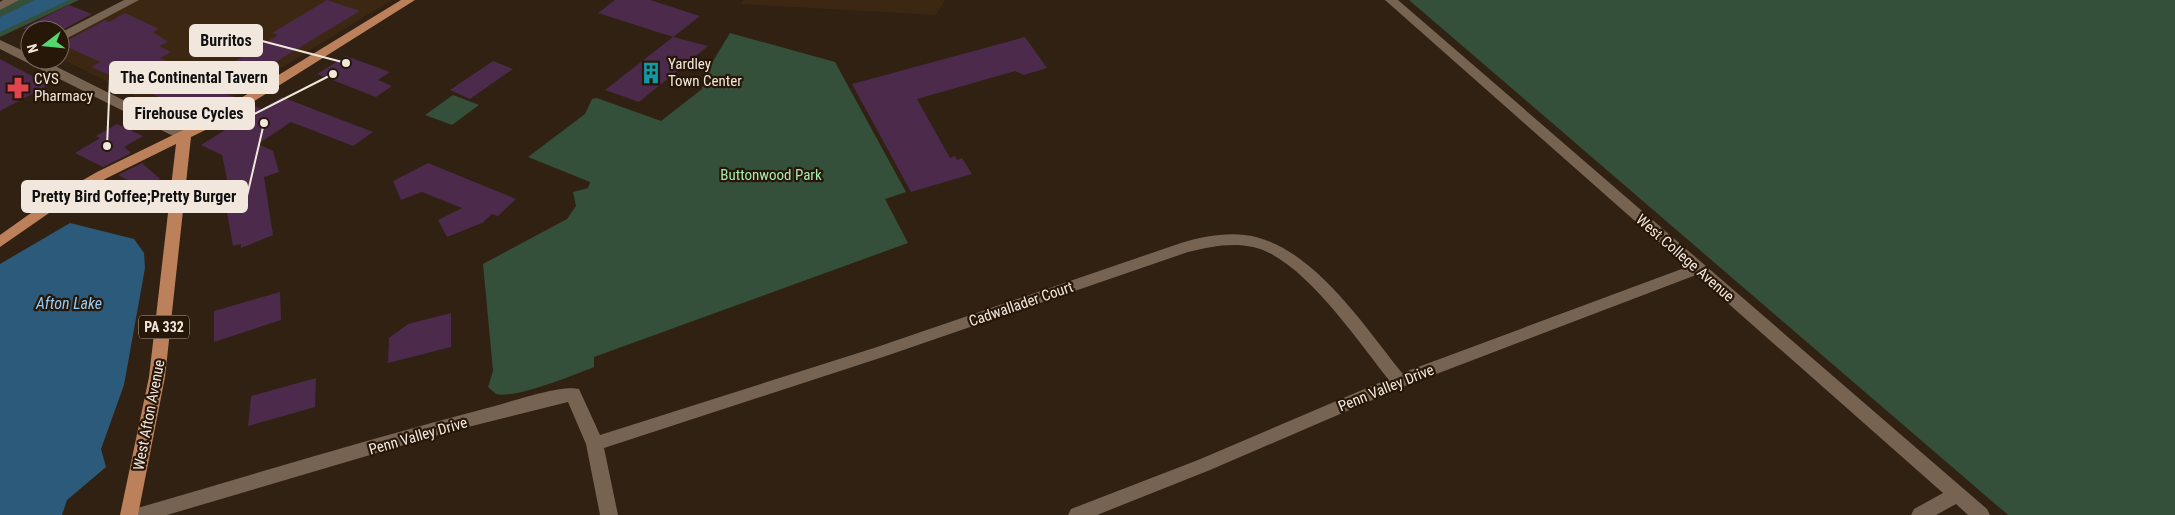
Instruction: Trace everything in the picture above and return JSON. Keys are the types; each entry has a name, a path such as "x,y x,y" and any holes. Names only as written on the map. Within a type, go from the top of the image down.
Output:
{"main road":[{"path":"0,242 60,199 102,175 184,136 409,0"},
{"name":"West Afton Avenue","path":"129,515 158,377 184,136"}],"street":[{"path":"0,6 13,0"},
{"path":"70,33 133,0"},
{"name":"West College Avenue","path":"1391,0 1981,515"},
{"path":"0,44 20,53"},
{"path":"55,70 184,136"},
{"name":"Cadwallader Court","path":"595,444 880,352 1186,247 1229,238 1266,245 1294,262 1332,300 1399,380"},
{"name":"Penn Valley Drive","path":"1077,515 1204,465 1399,380 1698,269"},
{"name":"Penn Valley Drive","path":"141,515 448,425 537,401 573,394 595,444 609,515"},
{"path":"1920,515 1957,494"}],"shaded area":[{"path":"137,0 392,0 199,118 185,121 70,63 70,35"},
{"path":"744,0 945,0 936,15 741,4"}],"green space":[{"path":"17,0 79,0 36,20 20,20 20,28 0,37 0,8"},
{"path":"1409,0 2175,0 2175,515 2008,515"},
{"name":"Buttonwood Park","path":"730,33 835,62 906,192 885,199 908,243 594,357 594,367 559,380 517,393 496,394 488,387 493,371 483,264 567,219 576,206 573,192 588,188 590,182 528,157 585,114 592,99 597,98 661,121 702,89 707,71"},
{"path":"453,95 479,105 452,125 425,115"}],"water":[{"path":"35,0 69,0 26,20 20,20 20,23 0,32 0,17"},
{"name":"Afton Lake","path":"70,223 134,239 144,253 145,268 124,385 101,449 106,467 67,500 62,515 0,515 0,264"}],"building":[{"path":"327,0 360,11 224,93 236,98 205,117 91,67 100,62 70,48 70,39 105,20 109,22 125,13 159,29 153,32 168,42 159,46 171,52 160,58 207,78 278,35 272,33"},
{"name":"Yardley Town Center","path":"615,0 650,0 700,16 673,37 598,13"},
{"path":"69,5 92,14 70,26 70,20 39,20"},
{"name":"Yardley Town Center","path":"673,37 708,46 639,102 605,90"},
{"path":"1025,37 1047,68 1024,75 1015,71 917,99 950,158 955,156 957,160 962,158 972,174 911,192 852,84"},
{"path":"346,56 390,72 378,80 392,86 376,97 317,74"},
{"path":"0,59 49,85 0,111"},
{"path":"493,61 513,69 470,99 450,90"},
{"path":"282,97 373,132 353,146 291,122 258,144 273,151 279,172 264,177 273,235 241,248 241,244 233,246 225,201 231,199 222,155 201,145 230,127 222,124 252,105 262,109"},
{"path":"117,124 143,136 124,147 131,153 103,167 75,153 100,138 96,136"},
{"path":"142,163 160,179 143,188 118,175"},
{"path":"428,163 516,199 498,216 492,214 482,223 447,237 438,220 462,208 422,192 401,200 393,181"},
{"path":"280,292 281,320 214,342 214,311"},
{"path":"451,313 451,347 388,363 389,338 408,324"},
{"path":"316,378 315,407 248,426 251,396"}],"place":[{"name":"Burritos","path":"346,63"},
{"name":"Yardley Town Center","path":"651,73"},
{"name":"Firehouse Cycles","path":"333,74"},
{"name":"CVS Pharmacy","path":"18,88"},
{"name":"Pretty Bird Coffee;Pretty Burger","path":"264,123"},
{"name":"The Continental Tavern","path":"107,146"}]}
